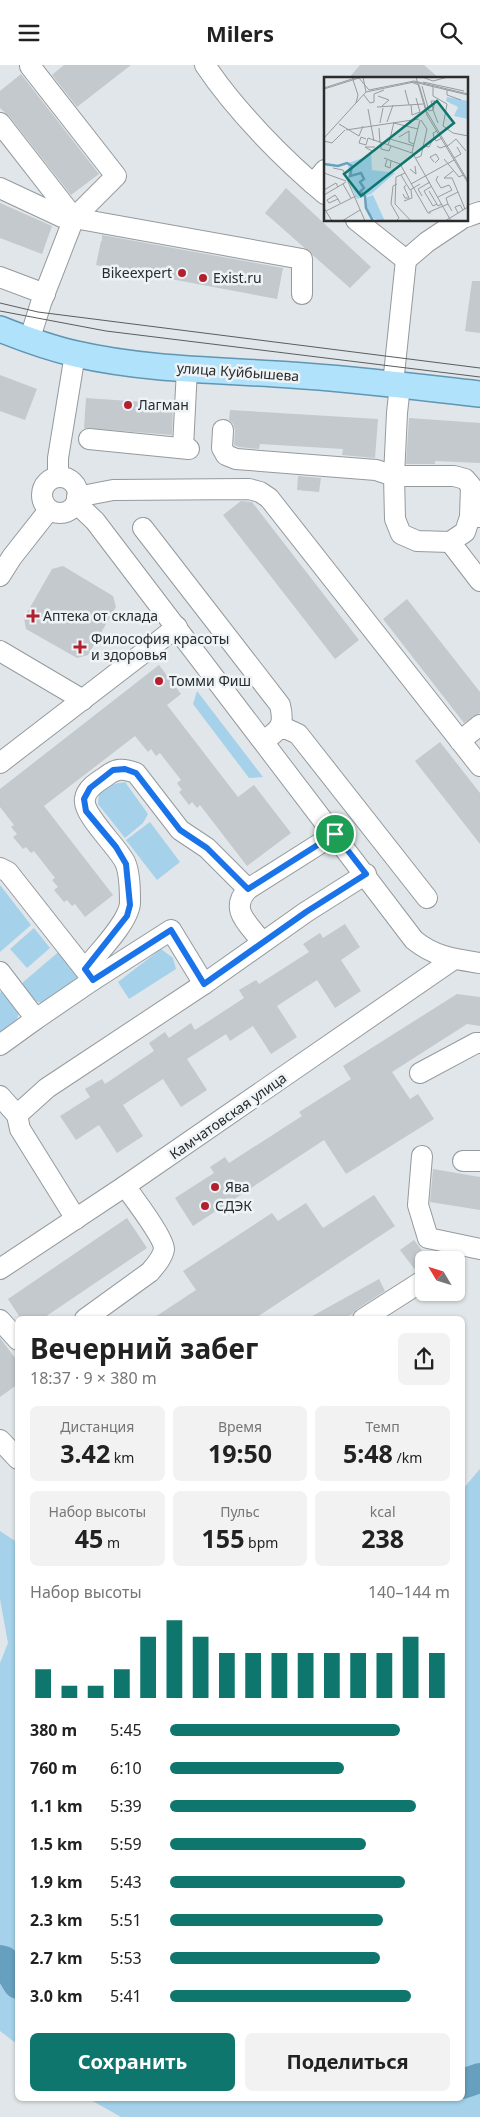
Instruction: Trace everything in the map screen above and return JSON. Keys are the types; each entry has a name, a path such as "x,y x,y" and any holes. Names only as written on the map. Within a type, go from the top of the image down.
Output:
{"main road":[{"name":"улица Куйбышева","path":"0,329 29,341 75,354 108,360 187,369 293,375 480,394"}],"street":[{"path":"204,65 248,118 283,156 321,183"},
{"path":"29,341 74,218 116,176 30,66"},
{"path":"0,123 74,218"},
{"path":"0,188 62,217 302,259 302,294"},
{"path":"468,216 480,212"},
{"path":"357,221 406,260"},
{"path":"223,430 222,448 226,455 236,459 376,470 394,476 454,476 465,479 471,486 475,517 465,533 450,542 417,541 401,534 395,519 394,476 397,385 406,260 426,242 458,221"},
{"path":"0,277 45,294"},
{"path":"58,477 58,458 75,354"},
{"path":"89,439 186,448 187,369"},
{"path":"480,766 269,498 260,492 249,489 113,490 76,500 67,511 55,513 45,506 42,494 47,483 58,477 70,481 74,485 76,500 95,521 177,627 272,735 335,834 414,940 427,951 454,959 480,963"},
{"path":"0,576 12,557 49,510"},
{"path":"143,528 280,705 283,717 272,735"},
{"path":"450,542 480,581"},
{"path":"0,763 177,627"},
{"path":"0,651 83,699"},
{"path":"460,741 480,725"},
{"path":"272,735 287,729 298,734 427,898"},
{"path":"89,974 127,916 130,905 126,864 116,847 86,811 84,799 90,788 113,770 125,769 136,773 180,830 207,848 248,889"},
{"path":"262,942 240,913 238,904 241,896 248,889 335,834"},
{"path":"0,868 8,872 89,974"},
{"path":"17,1115 47,1088 366,874"},
{"path":"0,1045 36,1019 89,974 171,930 204,984"},
{"name":"Камчатовская улица","path":"0,1269 125,1186 454,959"},
{"path":"0,973 36,1019"},
{"path":"420,1073 476,1043 480,1043"},
{"path":"0,1095 17,1115 20,1129 76,1219"},
{"path":"422,1157 418,1205 428,1238 473,1248"},
{"path":"89,1316 150,1272 158,1262 164,1249 160,1237 125,1186"},
{"path":"368,1316 415,1285"},
{"path":"0,1320 15,1337"},
{"path":"0,1440 15,1456"}],"shaded area":[{"path":"197,691 263,777 249,778 193,704"},
{"path":"125,782 148,814 143,823 125,838 98,804 99,794 114,784"},
{"path":"150,822 180,862 157,880 126,840"},
{"path":"0,885 31,925 0,952"},
{"path":"34,928 50,948 27,968 10,949"},
{"path":"62,949 81,973 79,981 49,1006 36,1001 21,984"},
{"path":"161,949 173,958 176,969 129,999 118,982"},
{"path":"3,990 19,1013 16,1022 0,1034 0,993"},
{"path":"480,1469 480,2117 121,2117 93,2101 465,2101 465,1486"},
{"path":"0,1531 15,1541 15,2042 0,2031 0,1663 8,1643 0,1599"}],"building":[{"path":"64,65 131,65 77,107 52,75"},
{"path":"360,65 424,65 438,77 350,77"},
{"path":"21,74 99,174 71,195 9,116 0,108 0,91"},
{"path":"286,188 371,267 350,288 265,213"},
{"path":"0,203 52,226 42,254 0,238"},
{"path":"102,235 283,268 277,299 96,265"},
{"path":"472,281 480,281 480,333 465,331"},
{"path":"0,375 37,389 25,420 0,411"},
{"path":"86,398 173,404 172,435 84,428"},
{"path":"230,410 378,419 375,458 342,455 343,449 260,444 259,449 239,447 234,445 235,430 229,420"},
{"path":"409,418 480,423 480,463 435,461 435,464 406,464"},
{"path":"298,476 321,478 319,492 297,490"},
{"path":"241,501 252,502 359,640 335,659 223,515"},
{"path":"63,566 113,596 116,607 88,655 77,658 26,629 24,618 52,569"},
{"path":"407,599 480,692 480,713 464,723 383,619"},
{"path":"159,665 181,694 167,705 238,797 254,785 291,833 247,866 200,805 197,808 192,802 189,805 179,792 182,790 177,783 181,780 160,753 156,756 151,749 148,752 135,736 44,806 113,895 85,917 75,904 72,906 67,900 64,902 54,890 58,887 52,880 55,878 34,851 31,853 26,847 23,849 13,837 17,834 11,827 14,825 0,807 0,789"},
{"path":"440,742 480,793 480,844 415,761"},
{"path":"345,924 360,947 341,960 361,991 335,1008 317,980 277,1006 297,1037 271,1054 253,1026 230,1041 226,1034 187,1059 207,1090 181,1107 163,1079 123,1105 143,1136 117,1153 99,1125 76,1140 60,1116 90,1097 85,1089 102,1079 105,1084 154,1051 149,1043 165,1032 169,1038 191,1023 195,1030 244,998 239,990 256,980 259,984 309,952 303,944 320,933 323,938"},
{"path":"457,994 480,997 480,1026 467,1024 392,1072 410,1099 418,1094 434,1119 346,1174 324,1140 193,1226 175,1198 214,1173 210,1167 225,1157 229,1163 302,1116 299,1112 351,1079 343,1066"},
{"path":"433,1169 480,1177 480,1210 430,1202"},
{"path":"374,1195 395,1226 259,1316 157,1316 196,1290 183,1271 272,1213 278,1221 306,1203 323,1228"},
{"path":"127,1218 147,1248 46,1316 19,1316 8,1299"},
{"path":"414,1240 422,1251 415,1251 415,1270 400,1250"},
{"path":"379,1279 385,1291 349,1316 312,1316"},
{"path":"0,1338 15,1358 15,1386 0,1397"}],"waterway":[{"path":"0,1960 4,1961 15,1979"},
{"path":"465,2083 480,2078"}],"tram line":[{"path":"0,303 38,312 480,368"},
{"path":"0,311 106,331 480,377"}],"place":[{"name":"Bikeexpert","path":"182,273"},
{"name":"Exist.ru","path":"203,278"},
{"name":"Лагман","path":"128,405"},
{"name":"Аптека от склада","path":"33,616"},
{"name":"Философия красоты и здоровья","path":"80,647"},
{"name":"Томми Фиш","path":"159,681"},
{"name":"Ява","path":"215,1187"},
{"name":"СДЭК","path":"205,1206"}],"route":[{"path":"125,769 136,773 180,830 207,848 248,889 335,834 366,874 306,912 204,984 171,930 93,980 85,969 127,916 130,905 126,864 116,847 86,811 84,799 90,788 113,770 125,769"}]}
